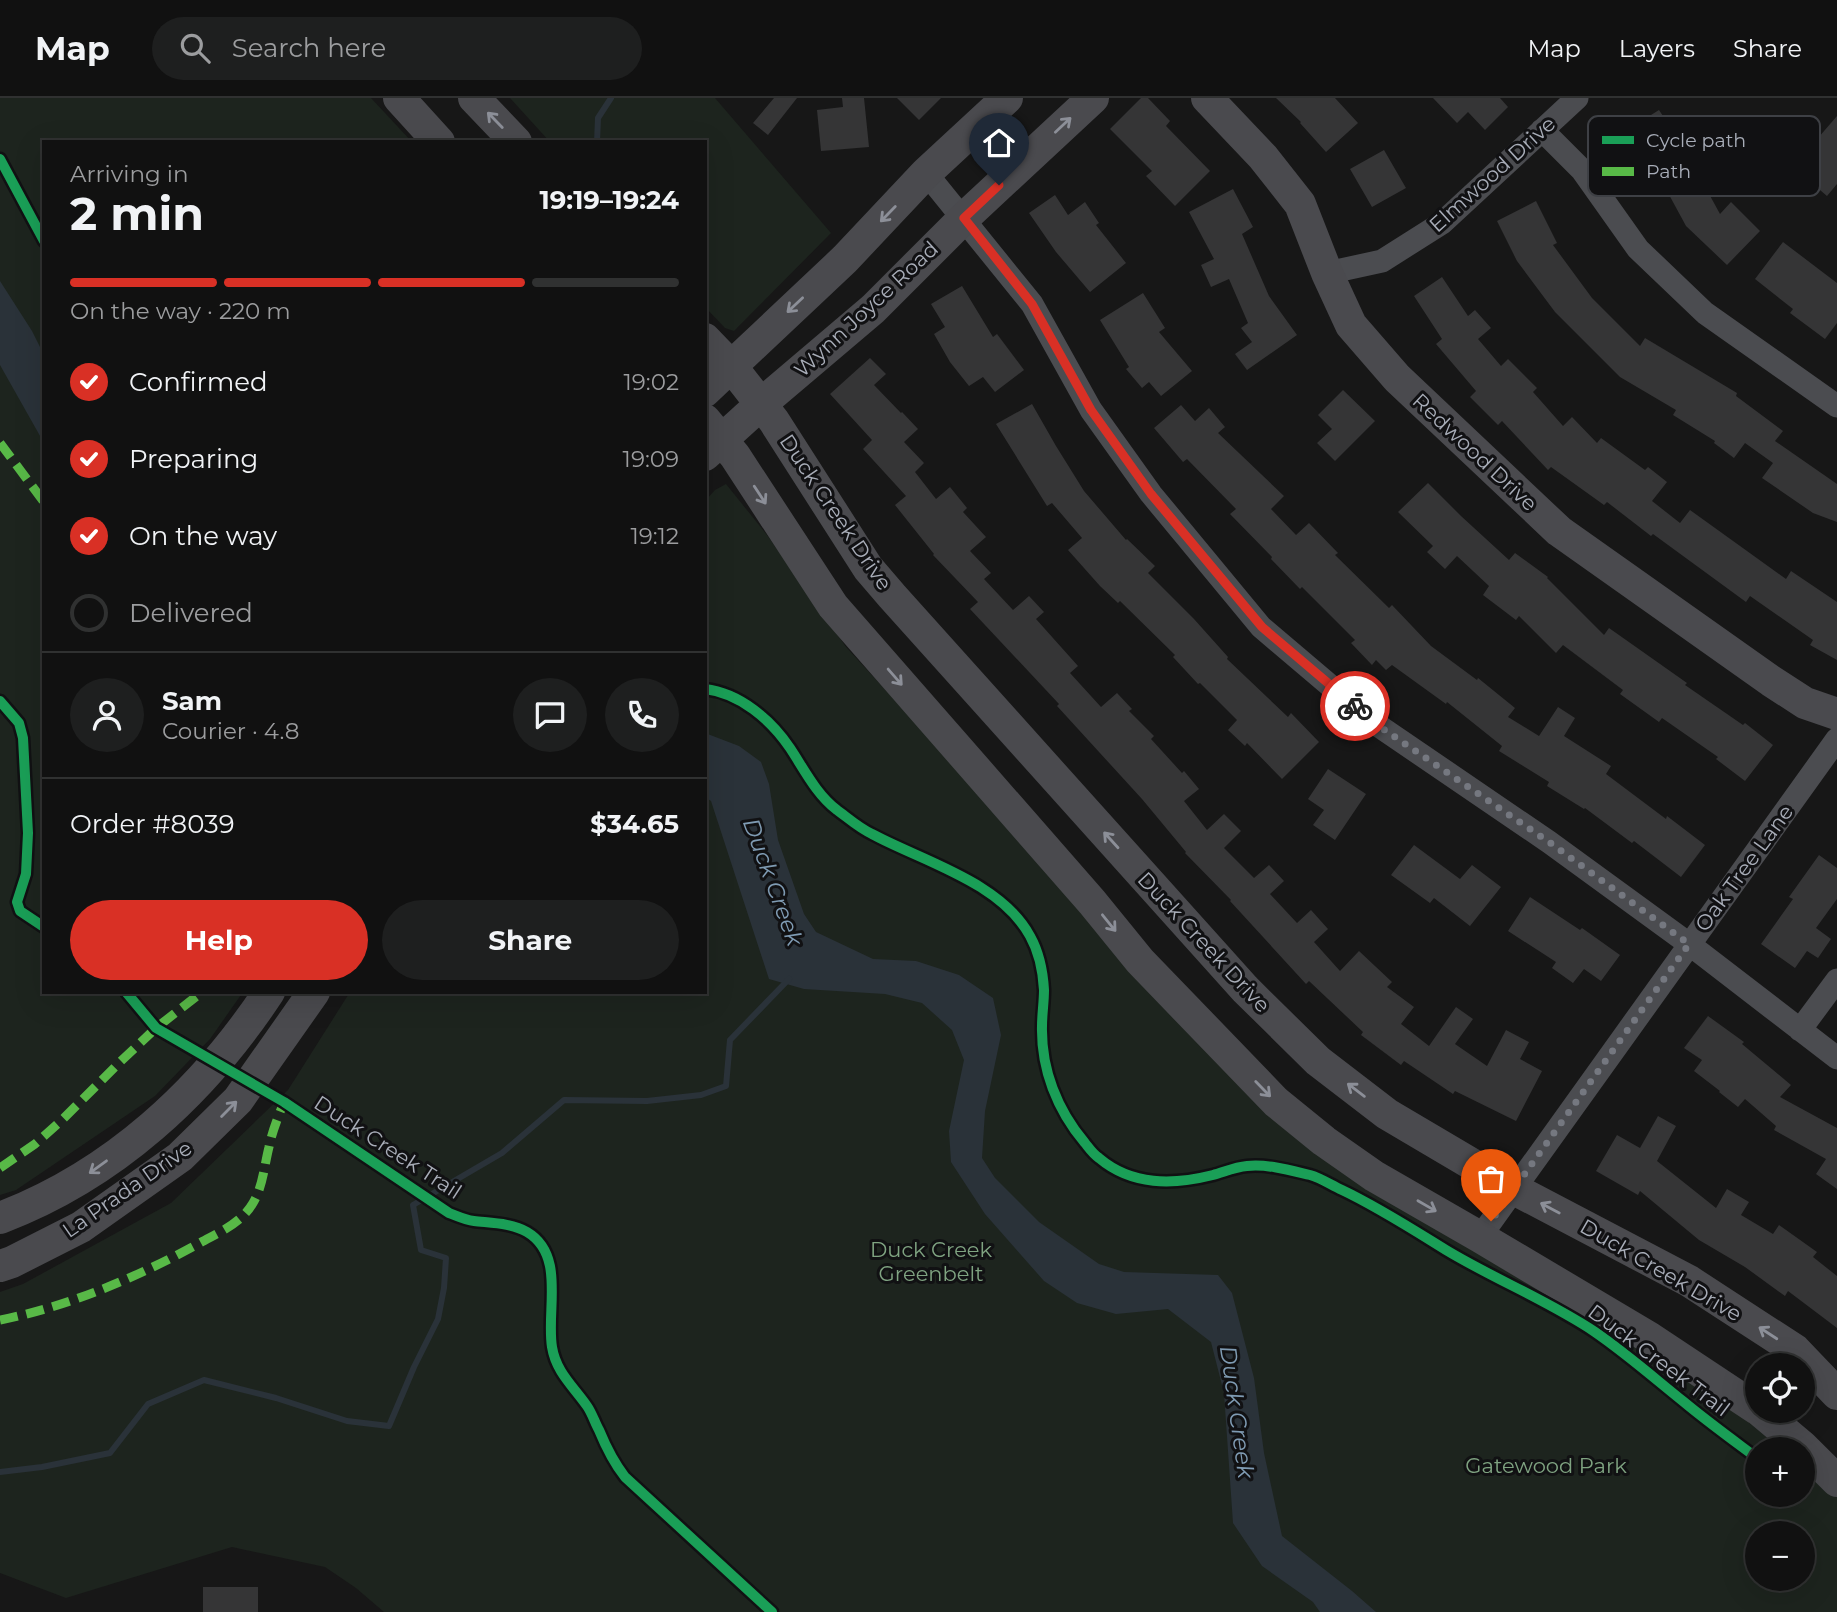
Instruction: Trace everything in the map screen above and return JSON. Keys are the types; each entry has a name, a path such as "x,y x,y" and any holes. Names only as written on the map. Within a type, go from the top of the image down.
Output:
{"main road":[{"path":"399,98 437,140"},
{"path":"474,98 514,140"},
{"path":"707,389 845,259 926,173 1007,98"},
{"name":"Wynn Joyce Road","path":"761,404 873,309 964,218 1093,98"},
{"name":"Redwood Drive","path":"1207,98 1263,158 1300,204 1351,325 1397,378 1559,531 1771,681 1805,703 1837,714"},
{"name":"Duck Creek Drive","path":"707,341 731,366 774,421 868,568 1245,989 1318,1061 1387,1114 1514,1189 1689,1281 1795,1350 1837,1394"},
{"path":"761,404 710,438 735,456 832,606 1083,892 1140,961 1276,1102 1324,1141 1374,1176 1650,1338 1745,1401"},
{"name":"La Prada Drive","path":"0,1218 80,1180 154,1127 198,1084 245,1029 268,994"},
{"name":"La Prada Drive","path":"0,1266 81,1227 180,1157 238,1100 313,994"},
{"path":"1774,1423 1837,1480"}],"street":[{"name":"Elmwood Drive","path":"1327,272 1382,261 1442,223 1577,98"},
{"path":"1542,130 1588,177"},
{"path":"926,173 1032,304 1091,410 1151,494 1262,627 1373,722 1549,842 1689,944 1837,1058"},
{"path":"1601,196 1638,249 1705,313 1837,406"},
{"name":"Oak Tree Lane","path":"1480,1237 1837,739"},
{"path":"1800,1030 1837,980"}],"green space":[{"path":"0,98 371,98 410,140 42,140 42,994 242,994 210,1039 155,1096 16,1190 0,1195"},
{"path":"510,98 715,98 831,233 734,331 725,328 707,309 707,140 548,140"},
{"name":"Duck Creek Greenbelt","path":"726,484 767,535 846,647 1288,1128 1634,1345 1745,1419 1745,1423 1751,1423 1772,1437 1745,1437 1745,1507 1815,1507 1815,1474 1837,1497 1837,1612 384,1612 356,1588 325,1567 232,1547 66,1598 0,1573 0,1292 23,1284 171,1203 288,1090 349,994 707,994 707,499"}],"water":[{"path":"0,281 42,351 42,439 0,365"},
{"name":"Duck Creek","path":"707,734 739,746 761,762 769,784 778,840 804,914 816,932 873,959 916,961 959,975 993,998 1001,1035 985,1111 982,1158 995,1178 1039,1222 1099,1264 1124,1272 1218,1275 1232,1293 1254,1378 1264,1453 1282,1536 1376,1612 1320,1612 1313,1602 1262,1566 1233,1523 1224,1393 1211,1342 1168,1309 1116,1314 1077,1303 1044,1281 985,1214 951,1162 949,1131 964,1060 952,1030 922,1003 885,994 804,989 769,979 711,801 707,798"}],"building":[{"path":"774,98 797,98 768,135 753,123"},
{"path":"842,98 864,98 869,147 821,151 817,110 843,107"},
{"path":"897,98 941,98 919,120"},
{"path":"1141,98 1148,98 1170,121 1166,126 1210,171 1175,206 1146,176 1152,171 1110,129"},
{"path":"1276,98 1335,98 1358,123 1326,152"},
{"path":"1433,98 1500,98 1508,107 1485,130 1468,112 1457,123"},
{"path":"1659,110 1663,116 1649,116"},
{"path":"1837,116 1837,184 1827,196 1820,190 1820,136"},
{"path":"1384,150 1406,188 1372,207 1350,169"},
{"path":"1233,189 1253,227 1242,234 1269,296 1297,335 1247,370 1235,354 1252,342 1241,328 1248,323 1229,279 1211,287 1201,265 1214,259 1189,212"},
{"path":"1055,195 1068,215 1085,202 1099,223 1096,225 1126,263 1090,292 1056,252 1029,213"},
{"path":"1670,196 1710,196 1720,214 1731,202 1760,231 1727,265 1686,226"},
{"path":"1536,201 1557,243 1553,245 1592,298 1640,346 1645,338 1737,393 1736,396 1783,431 1775,441 1837,484 1837,522 1813,513 1762,478 1773,463 1745,443 1734,458 1714,443 1715,441 1673,415 1676,410 1620,377 1555,312 1517,261 1497,221"},
{"path":"1783,242 1837,283 1837,323 1825,339 1790,313 1793,309 1755,279"},
{"path":"1442,277 1468,316 1475,310 1491,328 1478,339 1501,366 1508,359 1537,388 1533,392 1563,426 1572,417 1597,443 1601,438 1645,470 1648,467 1667,482 1652,501 1680,523 1690,510 1786,579 1791,571 1837,602 1837,660 1810,645 1813,640 1750,596 1746,602 1607,502 1604,505 1551,467 1548,470 1502,421 1498,425 1470,397 1476,391 1436,344 1442,339 1414,296"},
{"path":"962,286 993,337 997,334 1024,370 995,392 983,377 969,386 950,362 934,334 945,327 931,304"},
{"path":"1143,293 1165,328 1159,332 1192,371 1161,396 1149,382 1142,388 1126,369 1129,367 1100,320"},
{"path":"870,358 886,374 874,385 918,429 904,442 924,463 915,472 936,499 950,487 967,508 963,512 986,537 970,551 991,573 984,579 1013,610 1029,596 1044,612 1036,619 1078,666 1070,673 1101,707 1117,693 1132,709 1129,711 1154,736 1151,739 1199,789 1184,801 1207,830 1224,814 1241,831 1224,848 1254,878 1269,865 1284,881 1270,894 1297,923 1311,910 1328,929 1314,942 1340,971 1359,951 1392,982 1387,987 1414,1007 1401,1024 1429,1046 1456,1007 1473,1019 1455,1044 1487,1066 1506,1030 1529,1042 1520,1059 1542,1071 1516,1121 1455,1091 1453,1094 1404,1061 1401,1065 1361,1035 1363,1032 1309,981 1306,984 1185,853 1142,799 1057,706 1059,704 970,609 978,602 933,555 895,505 906,496 863,449 872,440 830,394"},
{"path":"1343,390 1375,421 1335,461 1317,443 1332,429 1318,415"},
{"path":"1032,404 1084,491 1126,540 1155,566 1148,573 1194,619 1227,659 1288,717 1291,713 1319,742 1282,779 1247,743 1245,746 1228,730 1237,720 1198,684 1173,657 1175,655 1120,601 1118,603 1100,586 1068,550 1082,538 1052,503 1047,506 996,424"},
{"path":"1181,405 1195,421 1209,408 1225,427 1218,433 1284,496 1271,509 1296,535 1309,523 1338,553 1335,555 1389,608 1392,605 1431,646 1477,680 1478,678 1515,708 1508,717 1539,736 1558,707 1575,718 1564,736 1611,766 1606,774 1705,845 1681,877 1634,841 1632,843 1585,808 1547,786 1549,782 1499,751 1502,746 1447,702 1446,704 1392,665 1386,670 1376,660 1372,665 1351,643 1355,640 1302,587 1300,589 1230,514 1236,509 1187,459 1183,462 1154,428"},
{"path":"1428,483 1509,560 1515,553 1548,577 1604,635 1609,628 1687,683 1685,685 1743,725 1745,723 1773,745 1745,781 1716,759 1718,757 1662,718 1659,722 1620,694 1623,690 1563,645 1556,653 1519,616 1516,620 1483,595 1489,586 1457,556 1445,569 1427,552 1433,546 1398,512"},
{"path":"1328,769 1366,794 1335,840 1313,825 1324,810 1308,799"},
{"path":"1414,845 1460,879 1472,865 1501,887 1470,926 1434,898 1430,903 1391,875"},
{"path":"1819,855 1837,868 1837,899 1816,928 1831,939 1818,958 1807,951 1795,968 1761,944 1793,899 1789,897"},
{"path":"1530,897 1580,930 1582,928 1620,955 1601,981 1584,969 1573,983 1552,968 1556,962 1508,931"},
{"path":"1708,1016 1744,1042 1742,1044 1791,1085 1780,1097 1837,1128 1837,1189 1816,1174 1826,1159 1774,1130 1776,1126 1745,1099 1738,1107 1694,1071 1702,1060 1684,1048"},
{"path":"1658,1116 1676,1126 1657,1161 1716,1208 1727,1189 1749,1202 1741,1215 1773,1234 1779,1225 1817,1252 1813,1257 1837,1276 1837,1328 1788,1291 1785,1296 1745,1267 1699,1240 1640,1191 1638,1195 1596,1171 1617,1135 1640,1148"},
{"path":"203,1587 258,1587 258,1612 203,1612"}],"waterway":[{"path":"597,140 598,118 611,98"},
{"path":"0,1472 42,1467 110,1453 148,1404 204,1380 276,1398 347,1421 389,1426 438,1319 444,1288 446,1258 421,1250 413,1205 502,1153 564,1100 647,1101 701,1095 726,1086 730,1040 789,979"}],"marked path":[{"path":"0,443 42,499"},
{"path":"0,1168 35,1144 156,1028 199,994"},
{"path":"0,1320 52,1307 102,1290 221,1232 242,1217 256,1197 284,1102"}],"cycle path":[{"path":"0,159 42,237"},
{"name":"Duck Creek Trail","path":"707,689 742,702 764,718 790,748 823,797 854,823 867,832 980,887 1017,917 1033,942 1042,969 1042,1042 1053,1088 1066,1117 1099,1158 1125,1174 1153,1181 1198,1178 1238,1167 1255,1166 1278,1168 1318,1178 1395,1218 1464,1261 1559,1310 1595,1332 1745,1449"},
{"path":"0,701 19,723 23,738 28,833 26,874 17,902 20,911 42,926"},
{"name":"Duck Creek Trail","path":"128,994 156,1028 284,1102 449,1213 461,1218 515,1227 527,1232 539,1242 547,1254 552,1284 551,1332 554,1356 561,1371 589,1409 617,1466 625,1477 772,1612"}],"way so far":[{"path":"1355,706 1373,722 1549,842 1689,944 1491,1221"}],"route":[{"path":"999,185 964,218 1032,304 1091,410 1151,494 1262,627 1355,706"}],"park label":[{"name":"Gatewood Park","path":"1546,1465"}]}
